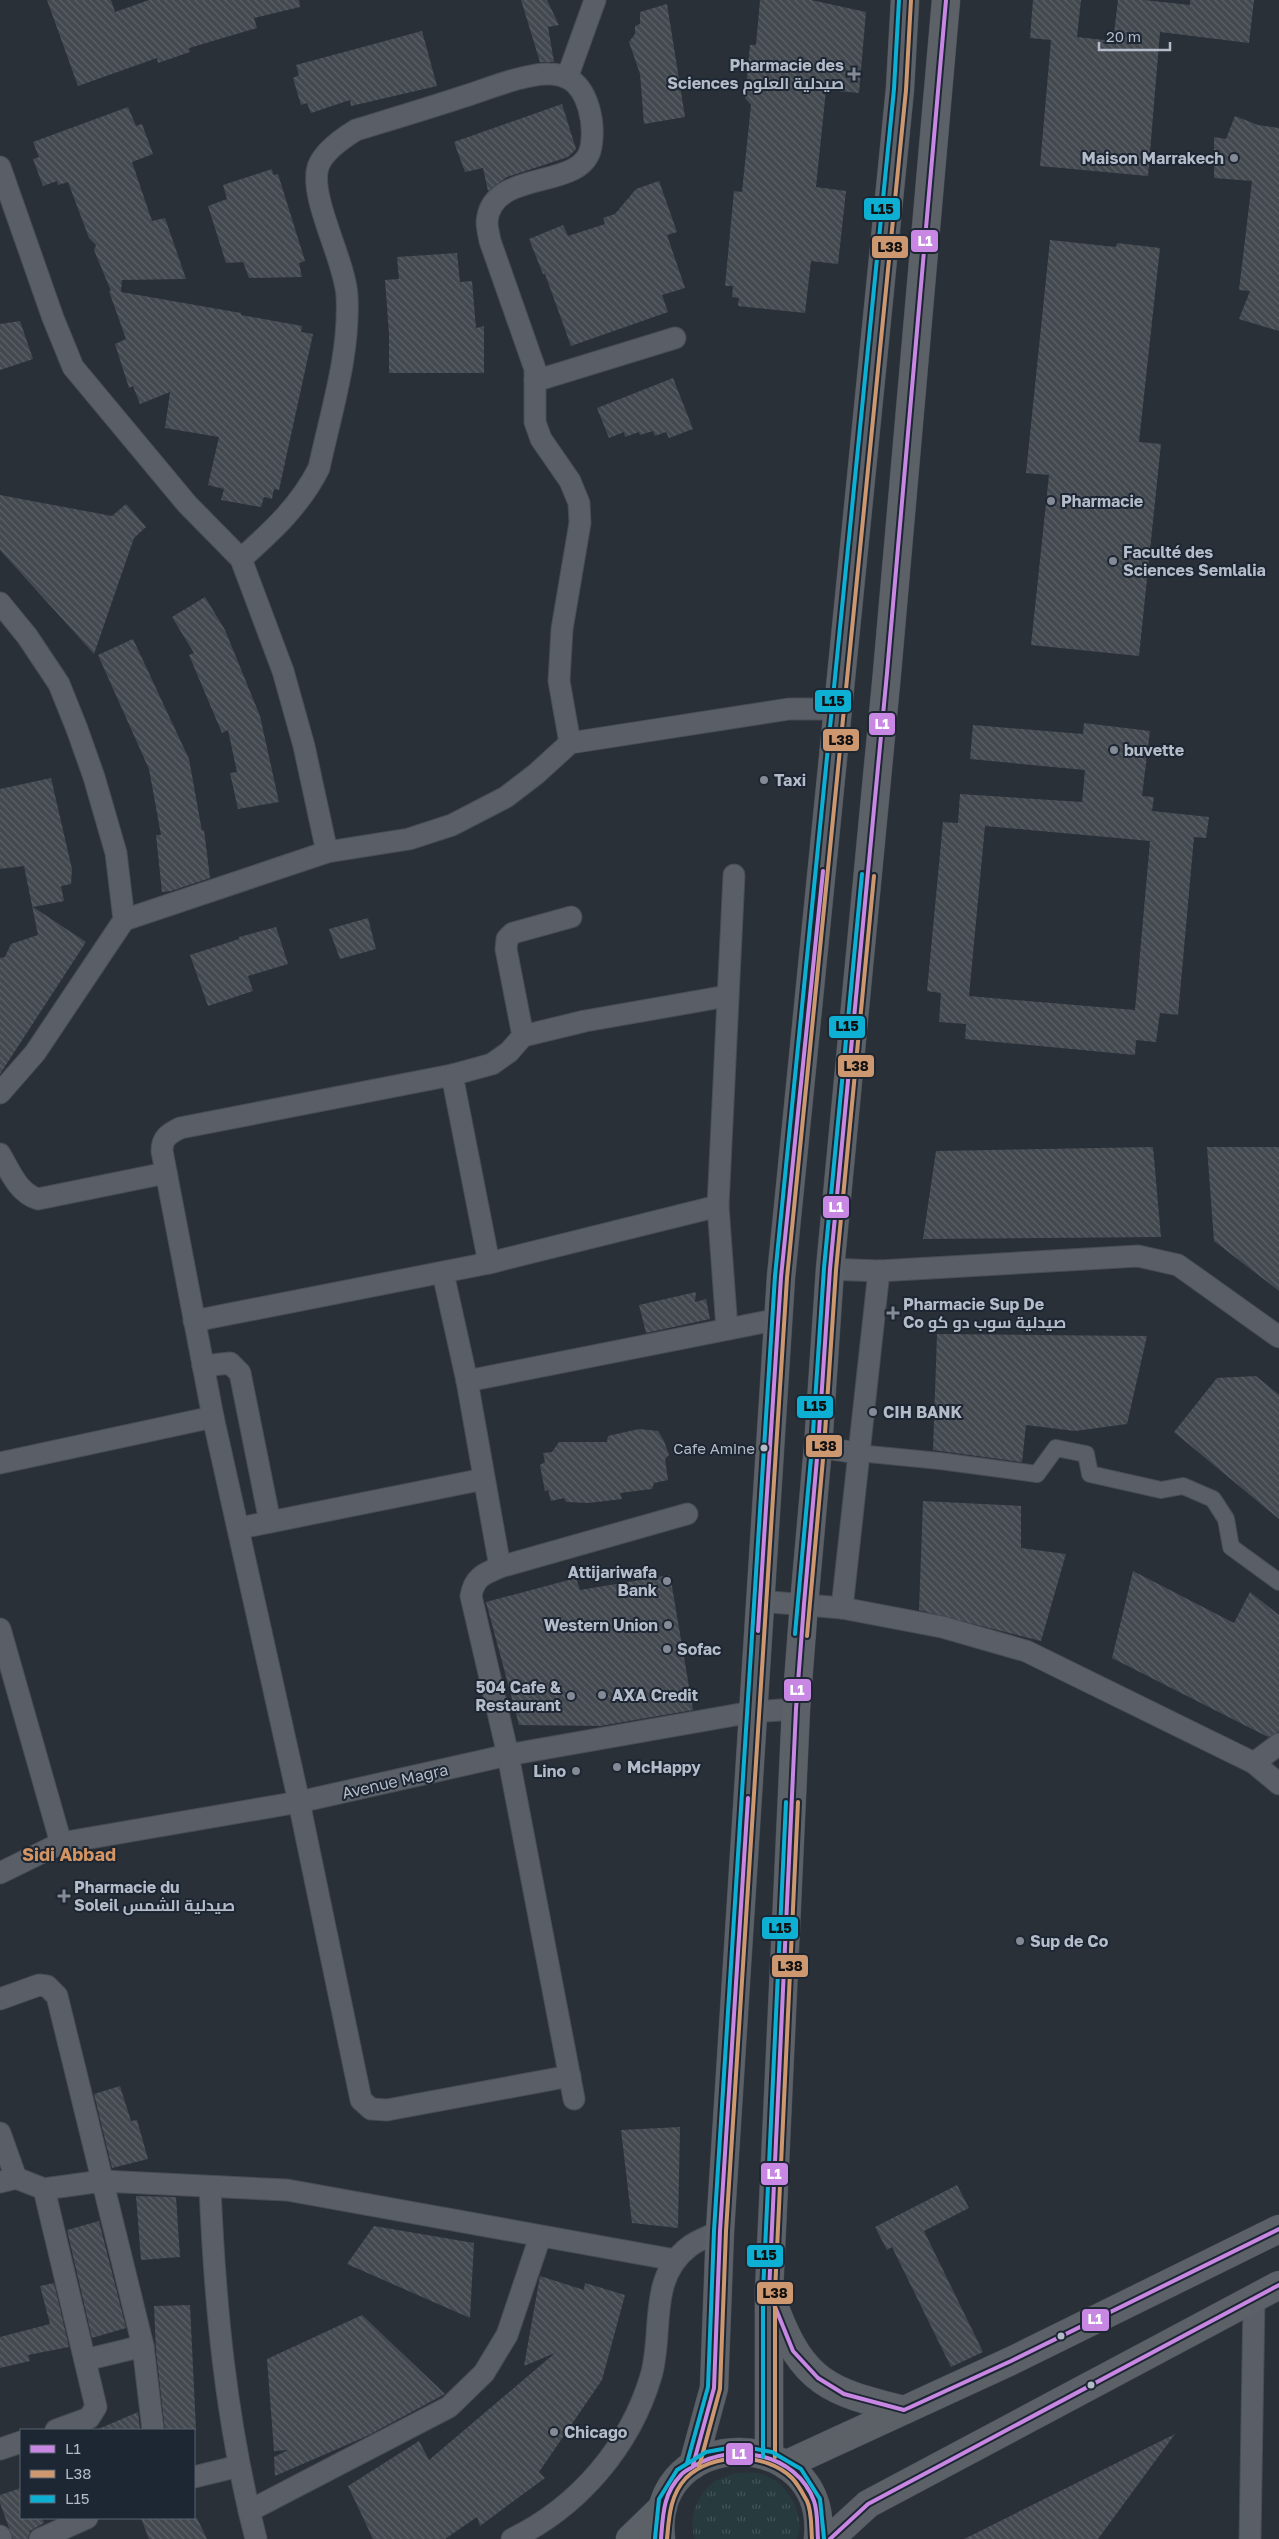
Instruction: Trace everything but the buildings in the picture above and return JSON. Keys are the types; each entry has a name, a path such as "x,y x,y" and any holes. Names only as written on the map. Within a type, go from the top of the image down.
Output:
{"main road":[{"path":"693,2465 714,2388 720,2231 752,1712 779,1319 900,90 905,0"},
{"path":"777,2461 769,2292 796,1709 818,1447 830,1269 887,673 946,0"},
{"path":"777,2461 904,2410 1010,2361 1279,2229"},
{"path":"830,2539 868,2504 1279,2285"},
{"path":"769,2292 793,2350 818,2378 844,2394 904,2410"},
{"path":"630,2539 663,2507 674,2484 693,2465 713,2455 736,2451 777,2461 799,2479 810,2495 816,2514 818,2539"},
{"path":"661,2539 663,2507"}],"street":[{"path":"567,78 595,0"},
{"path":"241,559 283,521 311,485 319,468 344,358 347,296 344,274 318,197 318,167 342,140 356,130 511,81 548,74 567,78 580,88 590,112 591,146 587,158 575,168 561,174 511,189 500,197 490,210 487,223 490,241 535,370 535,422 541,439 570,481 579,503 580,523 562,629 559,681 570,743"},
{"path":"0,167 53,318 73,367 187,504 241,559 282,671 304,746 327,852"},
{"path":"535,381 675,338"},
{"path":"0,603 27,636 59,684 77,729 94,776 116,853 124,920"},
{"path":"0,1092 35,1053 124,920 327,852 409,839 452,825 506,797 536,774 570,743 789,709 840,709"},
{"path":"727,1328 718,1206 734,875"},
{"path":"523,1036 506,949 507,939 513,933 571,917"},
{"path":"570,2076 379,2111 365,2105 359,2093 240,1528 213,1417 162,1143 168,1134 180,1128 452,1075 492,1064 509,1052 523,1036 585,1021 727,996"},
{"path":"452,1075 490,1263"},
{"path":"0,1154 20,1189 28,1196 38,1199 166,1172"},
{"path":"194,1322 490,1263 718,1206"},
{"path":"830,1269 879,1271 1138,1256 1178,1265 1279,1337"},
{"path":"842,1608 879,1271"},
{"path":"444,1273 468,1381 500,1567"},
{"path":"468,1381 779,1319"},
{"path":"203,1366 230,1363 240,1373 270,1522"},
{"path":"0,1463 213,1417"},
{"path":"818,1447 1038,1474 1056,1448 1086,1454 1090,1474 1162,1490 1183,1486 1213,1499 1226,1519 1231,1547 1279,1582"},
{"path":"240,1528 484,1479"},
{"path":"574,2099 508,1755 471,1596 473,1584 480,1575 500,1567 687,1514"},
{"path":"760,1601 842,1608 942,1627 1026,1651 1254,1763 1279,1784"},
{"path":"0,1629 60,1843"},
{"name":"Avenue Magra","path":"0,1873 60,1843 299,1802 508,1755 752,1712 796,1709"},
{"path":"1254,1763 1279,1744"},
{"path":"0,1999 38,1985 47,1986 57,1996 142,2346 153,2429"},
{"path":"0,2132 8,2180 44,2189 102,2181 287,2190 675,2260"},
{"path":"210,2187 220,2348 238,2466 256,2539"},
{"path":"44,2189 96,2407 89,2418 59,2429"},
{"path":"512,2539 551,2516 574,2498 594,2477 628,2430 651,2376 657,2348 659,2298 662,2283 675,2260 691,2245 720,2231"},
{"path":"248,2511 449,2407 484,2373 507,2335 540,2236"},
{"path":"1250,2539 1254,2298"},
{"path":"85,2360 142,2346"},
{"path":"0,2449 20,2442"},
{"path":"195,2477 238,2466"},
{"path":"40,2539 85,2519"}],"green space":[{"path":"736,2473 754,2473 766,2476 776,2481 784,2489 791,2497 799,2518 797,2539 695,2539 693,2531 694,2514 700,2498 717,2480"}],"transit line":[{"name":"L15","path":"687,2463 708,2387 714,2231 775,1276 894,89 899,0"},
{"name":"L38","path":"699,2467 720,2389 726,2231 787,1278 906,90 911,0"},
{"name":"L1","path":"946,0 887,673 830,1269 818,1447 804,1604 796,1709 769,2292 793,2351 818,2378 844,2394 904,2410 1011,2361 1279,2229"},
{"name":"L1","path":"758,1631 781,1277 823,871"},
{"name":"L15","path":"795,1634 812,1447 824,1268 862,874"},
{"name":"L38","path":"807,1636 824,1448 836,1270 874,876"},
{"name":"L1","path":"693,2465 714,2388 720,2231 748,1798"},
{"name":"L15","path":"763,2457 763,2292 786,1802"},
{"name":"L38","path":"775,2457 775,2292 798,1802"},
{"name":"L1","path":"830,2539 868,2504 1279,2285"},
{"name":"L15","path":"655,2538 659,2499 677,2470 706,2452 739,2446 772,2452 801,2469 820,2499 824,2538"},
{"name":"L1","path":"661,2539 663,2513 667,2497 682,2474 710,2459 727,2455 745,2454 762,2456 779,2463 793,2472 805,2485 815,2505 818,2539"},
{"name":"L38","path":"667,2539 673,2499 686,2478 697,2469 710,2463 739,2458 768,2463 781,2469 794,2480 809,2505 812,2539"}],"place":[{"name":"Pharmacie des Sciences صيدلية العلوم","path":"854,74"},
{"name":"Maison Marrakech","path":"1234,158"},
{"name":"Pharmacie","path":"1051,501"},
{"name":"Faculté des Sciences Semlalia","path":"1113,561"},
{"name":"buvette","path":"1114,750"},
{"name":"Taxi","path":"764,780"},
{"name":"Pharmacie Sup De Co صيدلية سوب دو كو","path":"893,1313"},
{"name":"CIH BANK","path":"873,1412"},
{"name":"Cafe Amine","path":"764,1448"},
{"name":"Attijariwafa Bank","path":"667,1581"},
{"name":"Western Union","path":"668,1625"},
{"name":"Sofac","path":"667,1649"},
{"name":"AXA Credit","path":"602,1695"},
{"name":"504 Cafe & Restaurant","path":"571,1696"},
{"name":"McHappy","path":"617,1767"},
{"name":"Lino","path":"576,1771"},
{"name":"Pharmacie du Soleil صيدلية الشمس","path":"64,1896"},
{"name":"Sup de Co","path":"1020,1941"},
{"name":"Chicago","path":"554,2432"}],"district":[{"name":"Sidi Abbad","path":"69,1855"}]}
